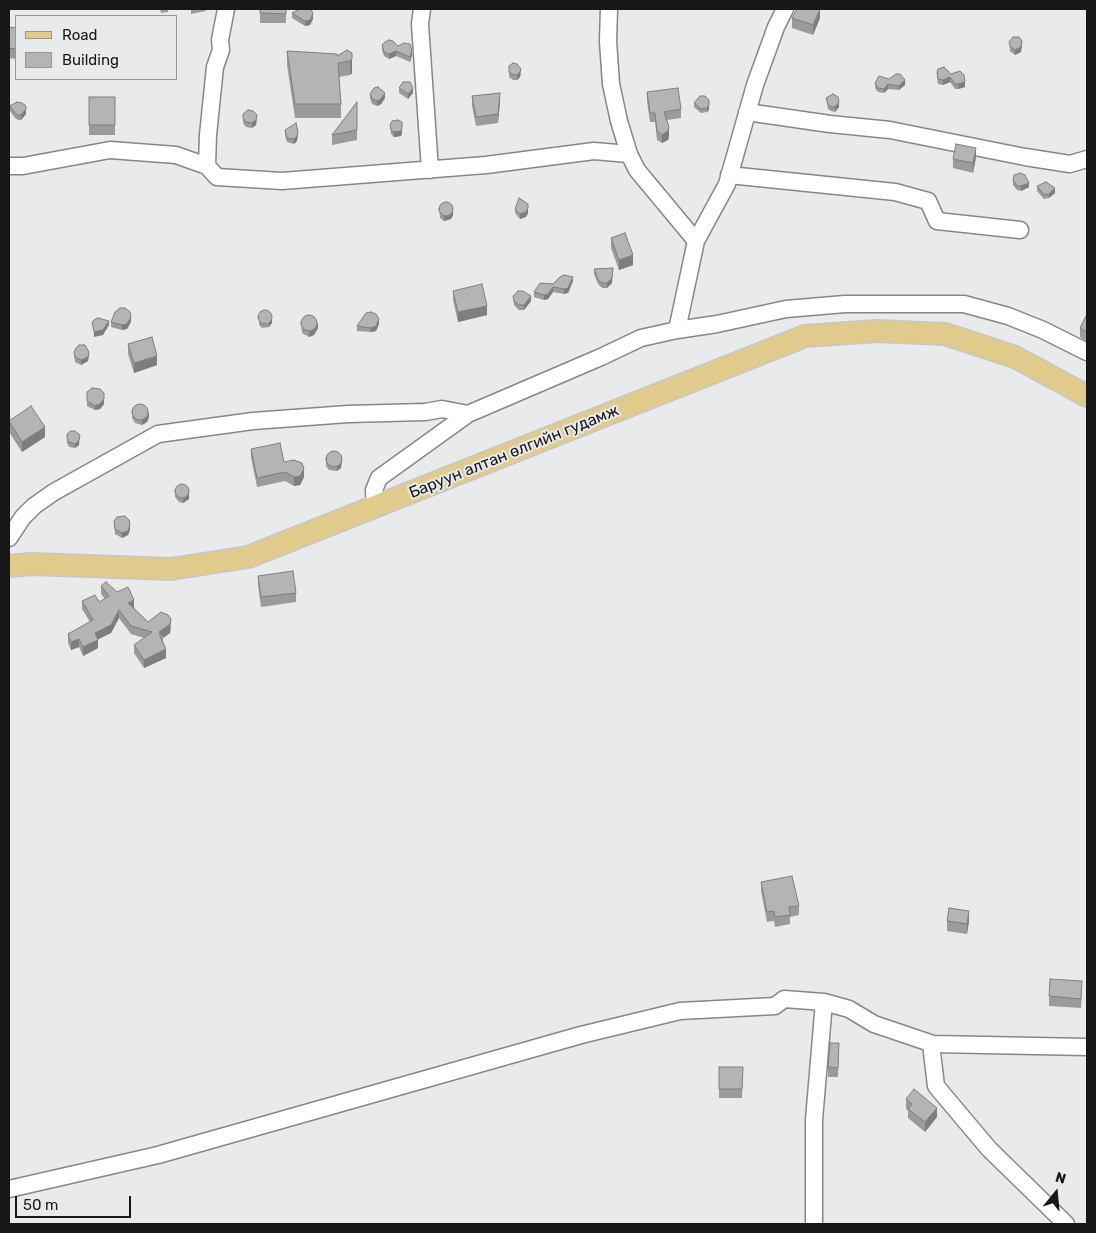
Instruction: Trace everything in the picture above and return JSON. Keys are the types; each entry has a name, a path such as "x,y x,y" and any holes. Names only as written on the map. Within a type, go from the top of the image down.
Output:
{"main road":[{"name":"Баруун алтан өлгийн гудамж","path":"9,566 32,564 171,569 248,557 806,336 876,331 945,334 1015,357 1087,396"}],"street":[{"path":"207,166 208,135 215,67 221,50 220,40 226,9"},
{"path":"422,9 420,24 430,170"},
{"path":"609,9 608,41 612,84 619,121 629,154 637,170 696,241"},
{"path":"677,330 696,241 727,184 758,77 785,9"},
{"path":"747,112 830,124 890,130 1070,164 1087,159"},
{"path":"9,166 23,166 110,150 176,155 207,166 217,177 282,182 504,163 594,151 629,154"},
{"path":"729,175 895,192 928,201 937,221 1020,230"},
{"path":"375,506 374,490 379,478 468,414 641,338 677,330 717,324 786,309 845,304 964,304 1008,316 1043,330 1087,352"},
{"path":"9,538 34,506 111,459 158,434 253,421 348,414 424,412 442,409 468,414"},
{"path":"9,1189 158,1155 581,1035 680,1012 775,1006 784,999 824,1002 849,1009 874,1024 931,1044 1087,1047"},
{"path":"814,1224 814,1120 824,1002"},
{"path":"931,1044 936,1086 989,1149 1066,1224"}],"building":[{"path":"260,9 286,9 286,14 260,13"},
{"path":"300,9 311,9 313,14 310,20 305,21 292,13"},
{"path":"797,9 820,9 813,25 792,18"},
{"path":"9,27 15,28 15,49 9,48"},
{"path":"1013,37 1019,37 1022,41 1021,47 1015,50 1010,46 1009,42"},
{"path":"389,40 398,46 404,43 410,44 412,50 410,57 396,51 389,54 384,52 382,45"},
{"path":"347,50 352,53 352,59 338,63 341,104 295,104 287,51 337,54 337,56"},
{"path":"513,63 517,64 521,69 517,75 509,72 509,66"},
{"path":"944,67 951,74 960,71 964,75 965,82 955,84 950,77 943,80 938,79 938,69"},
{"path":"896,74 900,74 905,80 899,86 888,84 884,89 878,88 875,83 879,76 889,79"},
{"path":"403,82 410,82 413,88 408,94 399,88"},
{"path":"378,87 385,93 377,101 372,99 370,94 374,88"},
{"path":"678,88 681,109 664,112 669,127 668,131 662,135 657,131 655,113 650,113 647,92"},
{"path":"500,93 498,114 476,117 472,96"},
{"path":"833,94 838,97 839,102 835,107 831,107 826,98"},
{"path":"700,96 705,96 709,100 707,108 701,109 694,103"},
{"path":"89,97 115,97 115,125 89,125"},
{"path":"17,102 26,106 21,115 15,113 10,106"},
{"path":"357,102 357,130 332,135"},
{"path":"248,110 253,111 257,115 256,120 252,123 246,122 243,118 243,114"},
{"path":"398,120 402,122 401,131 394,132 391,130 390,125 392,121"},
{"path":"296,123 297,136 294,139 287,138 285,130"},
{"path":"956,144 976,148 973,163 953,159"},
{"path":"1020,173 1025,175 1029,183 1017,186 1013,180 1014,175"},
{"path":"1046,182 1055,188 1049,194 1044,195 1037,186"},
{"path":"519,198 528,204 526,212 520,214 515,209"},
{"path":"446,202 451,204 453,209 451,214 446,216 441,214 439,209 441,204"},
{"path":"625,233 633,255 619,260 611,238"},
{"path":"613,268 612,278 607,283 602,283 598,280 594,269"},
{"path":"564,275 573,277 568,288 553,287 548,294 544,295 534,292 540,283 553,284"},
{"path":"482,284 487,306 458,312 453,291"},
{"path":"518,291 523,291 531,296 524,305 519,305 514,301 513,296"},
{"path":"120,308 125,308 130,312 131,317 127,324 122,325 111,322 115,312"},
{"path":"265,310 270,312 272,317 270,322 265,324 260,322 258,317 260,312"},
{"path":"366,313 376,314 379,319 376,326 371,328 357,326"},
{"path":"1087,314 1087,332 1080,328"},
{"path":"309,315 315,317 317,323 315,329 309,331 303,329 301,323 303,317"},
{"path":"98,318 109,321 103,330 94,332 92,322"},
{"path":"152,337 157,356 134,363 128,344"},
{"path":"79,345 85,345 89,352 88,357 81,360 75,357 74,352"},
{"path":"92,388 100,389 104,393 104,399 95,406 87,401 87,392"},
{"path":"140,404 148,412 140,420 132,412"},
{"path":"31,406 45,427 22,442 9,421"},
{"path":"75,431 80,435 79,440 75,444 69,442 67,438 67,434"},
{"path":"280,443 284,462 294,460 302,463 304,469 300,476 294,477 285,472 257,478 251,449"},
{"path":"334,451 342,459 334,467 326,459"},
{"path":"182,484 187,486 189,491 187,496 182,498 177,496 175,491 177,486"},
{"path":"125,516 129,520 130,525 128,531 122,533 115,529 114,521 117,517"},
{"path":"293,571 296,593 261,597 258,576"},
{"path":"106,582 117,592 128,587 134,600 128,603 148,622 161,612 168,615 171,619 170,624 159,632 163,635 159,634 166,649 144,660 134,645 152,632 131,626 119,610 111,625 95,633 98,640 83,647 79,639 71,642 68,634 93,620 82,601 95,595 99,602 109,596 101,586"},
{"path":"792,876 799,906 789,907 790,915 775,917 774,911 767,912 761,882"},
{"path":"949,908 969,911 967,924 947,921"},
{"path":"1050,979 1082,981 1081,999 1049,996"},
{"path":"830,1043 839,1043 838,1068 828,1067"},
{"path":"719,1067 743,1067 742,1089 719,1089"},
{"path":"914,1089 937,1108 925,1122 908,1109 912,1104 906,1099"}]}
